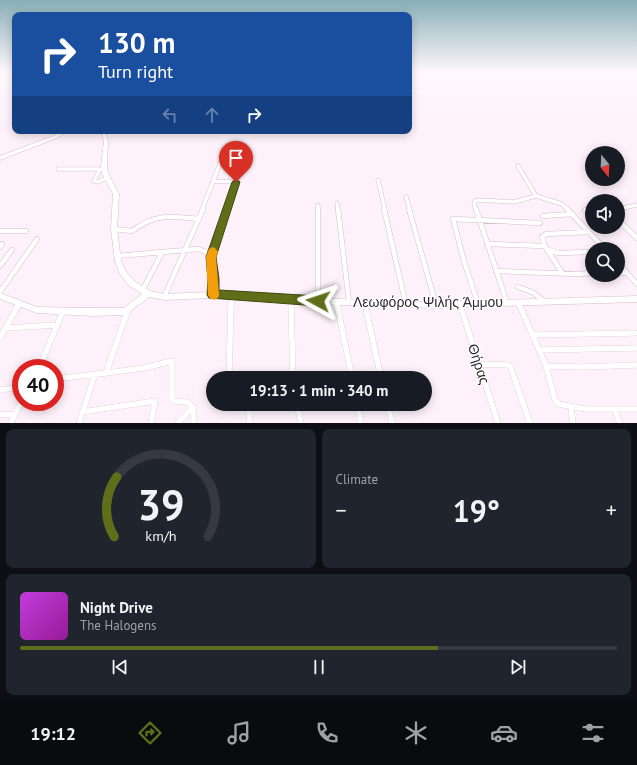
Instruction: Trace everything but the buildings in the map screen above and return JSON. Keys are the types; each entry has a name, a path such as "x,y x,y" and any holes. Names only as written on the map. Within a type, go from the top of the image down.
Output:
{"street":[{"path":"0,158 61,134"},
{"path":"104,134 106,146 102,169 94,181 98,182 107,178"},
{"path":"164,297 199,219 220,163"},
{"path":"518,166 536,196"},
{"path":"58,169 102,169"},
{"path":"102,169 116,194 114,229 117,256 122,272 131,283 145,293"},
{"path":"213,295 214,279 211,257 240,171"},
{"path":"378,180 406,305"},
{"path":"213,181 236,182"},
{"path":"507,303 479,221 474,204 475,201 514,202 536,196 560,203 585,229"},
{"path":"406,197 436,305"},
{"path":"337,203 349,302"},
{"path":"318,205 318,301"},
{"path":"625,208 636,206"},
{"path":"543,216 572,214"},
{"path":"114,229 132,231 144,222 167,216 199,219"},
{"path":"478,304 464,261 453,219 540,223"},
{"path":"625,227 637,238"},
{"path":"0,231 26,232"},
{"path":"562,273 546,248 542,237 546,234 585,232"},
{"path":"590,234 598,242"},
{"path":"0,292 37,239"},
{"path":"487,244 546,248 558,253 585,252"},
{"path":"0,266 12,250"},
{"path":"117,256 202,250 211,257"},
{"path":"0,296 37,310 122,312 128,309 145,293 162,253"},
{"path":"496,271 585,274"},
{"path":"627,273 637,284"},
{"path":"518,287 532,292 544,301"},
{"name":"Λεωφόρος Ψιλής Άμμου","path":"145,293 164,297 234,294 318,301 406,305 460,305 637,299"},
{"path":"229,371 230,313 234,294"},
{"path":"291,299 293,371"},
{"path":"337,302 351,371"},
{"path":"518,302 546,366 555,400 562,406 571,407 637,409"},
{"path":"0,338 19,303"},
{"path":"365,303 380,371"},
{"name":"Θήρας","path":"460,305 498,423"},
{"path":"106,373 128,309"},
{"path":"42,359 63,311"},
{"path":"5,328 57,325"},
{"path":"532,335 635,333"},
{"path":"539,350 637,348"},
{"path":"64,378 144,368 168,360 172,361 172,400 176,402 186,400 193,407 194,423"},
{"path":"479,364 508,365 511,368 530,423"},
{"path":"546,366 582,367 637,364"},
{"path":"79,423 95,374"},
{"path":"0,390 12,388"},
{"path":"82,412 155,401 151,423"},
{"path":"178,423 193,407"},
{"path":"571,407 573,423"},
{"path":"614,409 620,423"},
{"path":"11,423 16,411"},
{"path":"249,411 250,423"},
{"path":"298,411 301,423"},
{"path":"358,411 361,423"},
{"path":"389,411 392,423"},
{"path":"0,415 15,414"}],"slow traffic":[{"path":"213,252 211,257 214,279 214,295"}],"route":[{"path":"236,182 211,257 214,279 213,295 234,294 318,301"}]}
